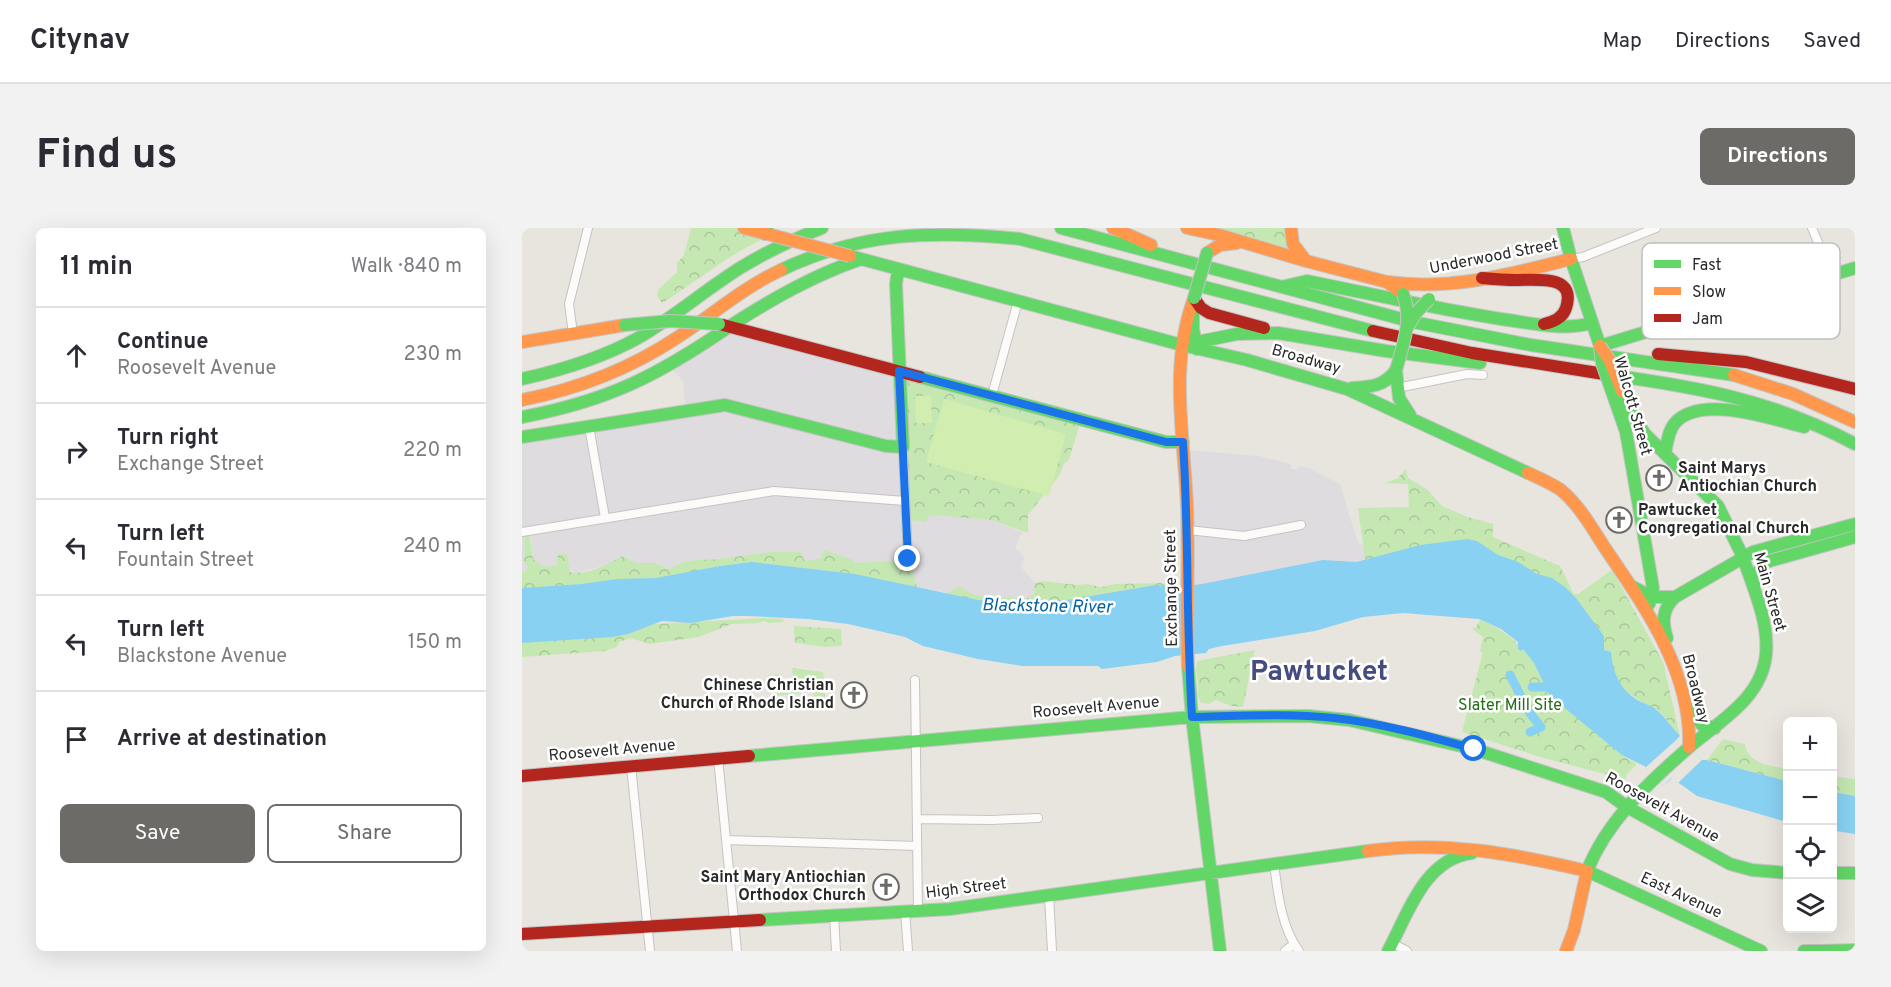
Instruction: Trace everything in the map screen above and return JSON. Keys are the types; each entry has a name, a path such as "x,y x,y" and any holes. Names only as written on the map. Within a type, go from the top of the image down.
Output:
{"main road":[{"path":"744,228 1182,345 1197,346 1243,334 1278,333"},
{"path":"522,379 573,366 623,346 662,323 751,261 822,228"},
{"path":"1061,228 1442,328 1531,345 1706,370 1751,379 1808,399 1855,422"},
{"path":"1113,228 1141,239 1177,259"},
{"name":"Underwood Street","path":"1187,228 1211,231 1242,243 1306,261 1387,282 1418,287 1456,284 1571,259"},
{"path":"1291,228 1293,244 1306,261"},
{"name":"Walcott Street","path":"1563,228 1592,322 1610,361 1651,573 1653,588 1649,616"},
{"path":"522,400 573,388 630,365 669,343 763,280 816,254 873,236 931,230 976,231 1012,238 1390,335 1516,361 1726,393 1783,410 1855,444"},
{"name":"Exchange Street","path":"1211,231 1207,253 1182,334 1180,379 1188,530 1192,717 1220,951"},
{"path":"1207,253 1224,243 1242,243"},
{"path":"522,417 575,406 636,384 684,358 725,325 798,284 841,265 862,259"},
{"path":"522,437 725,405 886,446 903,447 896,284 898,268"},
{"path":"1840,273 1855,268"},
{"path":"1482,278 1515,280 1546,278 1560,284 1567,295 1568,303 1565,311 1559,319 1543,325"},
{"path":"1282,287 1307,281 1454,312 1543,325 1570,327 1592,322"},
{"path":"1387,282 1403,294 1408,309 1406,329 1396,370 1401,402 1411,417"},
{"path":"1406,329 1429,299 1456,284"},
{"path":"1194,298 1209,314 1278,333 1472,363 1516,361"},
{"path":"1194,298 1192,320 1197,346"},
{"path":"522,342 624,325 670,321 725,325 1166,442 1183,442"},
{"path":"1603,344 1642,332"},
{"name":"Broadway","path":"1197,346 1347,389 1547,481 1562,491 1588,523 1629,583 1665,645 1673,663 1682,699 1689,732 1689,747"},
{"path":"1632,360 1656,354 1734,360 1855,389"},
{"path":"1347,389 1382,386 1396,370"},
{"path":"1833,382 1855,380"},
{"name":"Main Street","path":"1566,951 1574,930 1587,871 1594,852 1628,807 1656,778 1689,747 1715,728 1751,693 1759,681 1766,652 1766,636 1743,556 1718,506 1636,422 1616,390"},
{"path":"1631,463 1640,447 1648,445 1662,451 1674,423 1684,415 1697,411 1755,414 1842,436"},
{"path":"1673,663 1663,618 1665,609 1675,597 1756,550 1855,524"},
{"path":"1755,596 1755,578 1761,565 1771,560 1855,537"},
{"path":"1629,583 1637,585 1644,583 1651,573"},
{"path":"1629,583 1641,593 1651,597 1664,599 1675,597"},
{"path":"1682,699 1702,725 1715,728"},
{"name":"Roosevelt Avenue","path":"522,776 1192,717 1308,716 1349,720 1474,749 1606,792 1641,816 1730,864 1752,870 1783,873"},
{"name":"High Street","path":"522,934 961,908 1391,848 1452,847 1587,871"},
{"path":"1390,947 1433,867 1431,857 1425,852 1412,848"},
{"path":"1431,874 1444,862 1455,857 1482,852"},
{"name":"East Avenue","path":"1587,871 1761,951"},
{"path":"1837,873 1855,873"},
{"path":"1804,951 1855,950"}],"street":[{"path":"573,334 569,303 588,228"},
{"path":"1571,259 1583,257 1656,228"},
{"path":"1812,228 1818,243"},
{"path":"992,395 1018,300"},
{"path":"1397,388 1463,374 1483,375"},
{"path":"589,426 605,518"},
{"path":"903,447 908,559"},
{"path":"522,532 774,491 905,501"},
{"path":"1188,530 1244,536 1301,525"},
{"path":"908,951 917,846 915,680"},
{"path":"718,758 737,951"},
{"path":"632,766 650,951"},
{"path":"917,819 1038,818"},
{"path":"726,840 917,846"},
{"path":"1274,864 1281,908 1296,947 1285,951"},
{"path":"1049,895 1052,951"},
{"path":"834,915 836,951"},
{"path":"1390,947 1407,951"}],"shaded area":[{"path":"728,327 902,372 928,517 933,515 991,520 1022,532 1015,548 1025,558 1021,567 1035,583 1034,594 1026,599 974,595 960,586 947,593 917,587 913,578 879,562 856,563 851,559 821,558 805,561 800,552 770,552 695,560 669,569 655,563 602,566 577,573 557,565 544,567 533,559 530,531 523,532 528,568 527,571 522,572 522,436 685,406 683,381 670,367"},
{"path":"1187,450 1259,456 1291,464 1291,469 1301,466 1308,468 1340,484 1358,543 1365,545 1365,559 1328,570 1193,591"}],"green space":[{"path":"691,228 744,228 770,236 728,258 662,303 657,296 658,290 677,272 677,263 684,255"},
{"path":"1212,228 1294,228 1302,256"},
{"path":"904,373 1081,420 1069,460 1028,515 1028,533 991,520 933,515 928,517 926,522 908,520"},
{"path":"915,396 931,396 932,423 916,423"},
{"path":"944,399 1066,434 1049,496 926,462"},
{"path":"1406,469 1408,478 1428,490 1442,506 1493,524 1493,537 1560,566 1574,594 1578,594 1612,570 1663,662 1680,736 1665,718 1624,690 1614,673 1611,657 1604,650 1604,642 1365,559 1358,508 1409,507 1408,484 1384,483 1397,479"},
{"path":"529,530 533,559 544,567 557,565 558,554 567,554 570,572 590,571 623,556 636,563 655,563 669,569 695,560 770,552 800,552 805,561 821,558 824,550 851,559 856,563 909,560 917,587 522,595 522,572 528,568 523,560 525,552 523,532"},
{"path":"1043,581 1101,587 1115,584 1161,583 1172,587 1190,586 1018,611 951,598 947,593 960,586 974,595 1026,599 1034,594 1035,583"},
{"path":"784,619 783,622 732,624 699,637 649,644 631,638 605,651 522,657 522,640 591,636 655,624"},
{"name":"Slater Mill Site","path":"1480,620 1503,632 1519,644 1622,755 1637,764 1625,779 1618,781 1612,776 1540,757 1462,732 1483,652 1480,651 1483,637 1472,629"},
{"path":"794,626 841,629 842,646 825,647 795,643"},
{"path":"1255,650 1243,707 1231,706 1216,700 1209,704 1201,703 1197,695 1197,661"},
{"path":"792,668 823,672 825,698 816,699 808,686 793,677"},
{"path":"782,674 783,682 790,681 802,693 777,696 775,681 768,681 768,675"},
{"path":"1723,739 1745,744 1750,756 1760,762 1783,768 1783,780 1707,760"},
{"path":"1837,777 1855,779 1855,796 1837,793"}],"water":[{"name":"Blackstone River","path":"1467,539 1477,541 1498,555 1518,562 1537,574 1552,578 1565,587 1604,636 1604,650 1611,652 1619,682 1634,698 1654,708 1665,718 1680,736 1674,742 1680,749 1686,744 1702,760 1783,780 1783,821 1697,796 1672,778 1663,786 1646,767 1622,755 1550,696 1534,663 1523,649 1521,651 1518,649 1518,642 1501,629 1479,619 1403,613 1363,617 1315,631 1222,646 1209,649 1206,653 1102,669 1098,666 1022,666 978,659 923,646 905,637 848,624 808,619 747,616 691,623 662,621 628,634 612,637 522,643 522,588 617,579 656,578 752,562 855,574 978,600 1004,602 1067,600 1156,585 1176,587 1202,584 1323,560 1356,562 1420,545"},
{"path":"1837,793 1855,796 1855,834 1837,831"}],"pier":[{"path":"1674,742 1681,749 1686,744 1702,760 1678,783 1671,778 1663,786 1646,767"}],"waterway":[{"path":"1510,675 1529,712 1541,727 1530,732"},
{"path":"1532,687 1556,685"}],"traffic: fast":[{"path":"765,234 767,228"},
{"path":"522,379 582,363 638,338 750,262 822,228"},
{"path":"1061,228 1413,322 1531,345 1734,375"},
{"path":"1563,228 1600,346 1642,333"},
{"path":"781,270 810,257 840,248 898,237 957,235 1020,239 1373,331"},
{"path":"1194,298 1207,253"},
{"path":"850,256 1182,345 1247,360 1347,389 1528,473"},
{"path":"730,326 794,288 861,259"},
{"path":"1840,273 1855,268"},
{"path":"522,437 725,405 886,446 903,447 896,284 898,269"},
{"path":"1285,286 1307,281 1452,311 1535,324 1569,326 1592,323"},
{"path":"1396,370 1407,323 1403,294"},
{"path":"1407,328 1416,313 1429,299"},
{"path":"1193,309 1193,329 1197,349"},
{"path":"625,325 670,321 719,324"},
{"path":"522,417 581,403 632,384 680,359 730,326"},
{"path":"1182,345 1237,334 1278,333 1386,351 1480,363"},
{"path":"1600,347 1602,363 1611,389"},
{"path":"1396,370 1399,398 1410,415"},
{"path":"1352,388 1377,385 1396,370"},
{"path":"1604,374 1733,397 1793,416 1855,444"},
{"path":"920,377 1166,442 1183,442"},
{"path":"1611,389 1626,432 1653,588 1649,604"},
{"path":"1622,391 1632,415 1645,434 1718,506 1743,557"},
{"path":"1665,454 1669,434 1675,423 1701,410 1737,411 1804,427"},
{"path":"1667,638 1664,616 1675,597 1753,552 1855,524"},
{"path":"1754,589 1756,574 1766,562 1855,537"},
{"path":"1743,557 1765,629 1766,654 1763,670 1756,684 1737,708 1672,762 1630,804 1605,836 1587,871 1761,951"},
{"path":"1633,587 1652,597 1675,597"},
{"path":"1188,666 1220,951"},
{"path":"1686,706 1702,725 1715,728"},
{"path":"1192,717 1308,716 1349,720 1474,749 1606,792 1627,807"},
{"path":"749,756 1192,717"},
{"path":"1627,807 1730,864 1752,870 1783,873"},
{"path":"760,920 950,909 1368,851"},
{"path":"1388,951 1411,905 1430,877 1455,857 1472,853"},
{"path":"1837,873 1855,873"},
{"path":"1822,951 1855,950"},
{"path":"1804,951 1823,951"}],"traffic: slow":[{"path":"744,228 775,236"},
{"path":"1113,228 1151,245"},
{"path":"1187,228 1387,282 1403,294"},
{"path":"1291,228 1293,244 1306,261"},
{"path":"775,236 850,256"},
{"path":"1207,253 1220,245 1237,243"},
{"path":"1388,282 1458,283 1571,259"},
{"path":"522,400 583,384 641,359 678,337 754,285 781,270"},
{"path":"1188,666 1187,506 1180,375 1186,324 1194,298"},
{"path":"522,342 625,325"},
{"path":"1600,346 1610,361 1622,391"},
{"path":"1734,375 1793,394 1855,422"},
{"path":"1528,473 1557,487 1574,503 1650,617 1674,667 1683,693 1688,719 1689,747"},
{"path":"1368,851 1423,847 1478,850 1587,871 1574,930 1566,951"}],"traffic: jam":[{"path":"1482,278 1544,280 1560,284 1566,289 1568,297 1566,308 1557,319 1544,324"},
{"path":"1194,298 1201,308 1209,313 1264,328"},
{"path":"723,325 920,377"},
{"path":"1373,331 1472,353 1604,374"},
{"path":"1658,354 1746,362 1855,389"},
{"path":"522,776 749,756"},
{"path":"522,934 760,920"}],"place":[{"name":"Saint Marys Antiochian Church","path":"1659,478"},
{"name":"Pawtucket Congregational Church","path":"1619,520"},
{"name":"Chinese Christian Church of Rhode Island","path":"854,695"},
{"name":"Saint Mary Antiochian Orthodox Church","path":"886,887"}],"district":[{"name":"Pawtucket","path":"1319,673"}],"route":[{"path":"908,559 899,371 1166,442 1183,442 1192,717 1308,716 1336,718 1474,749"}]}
